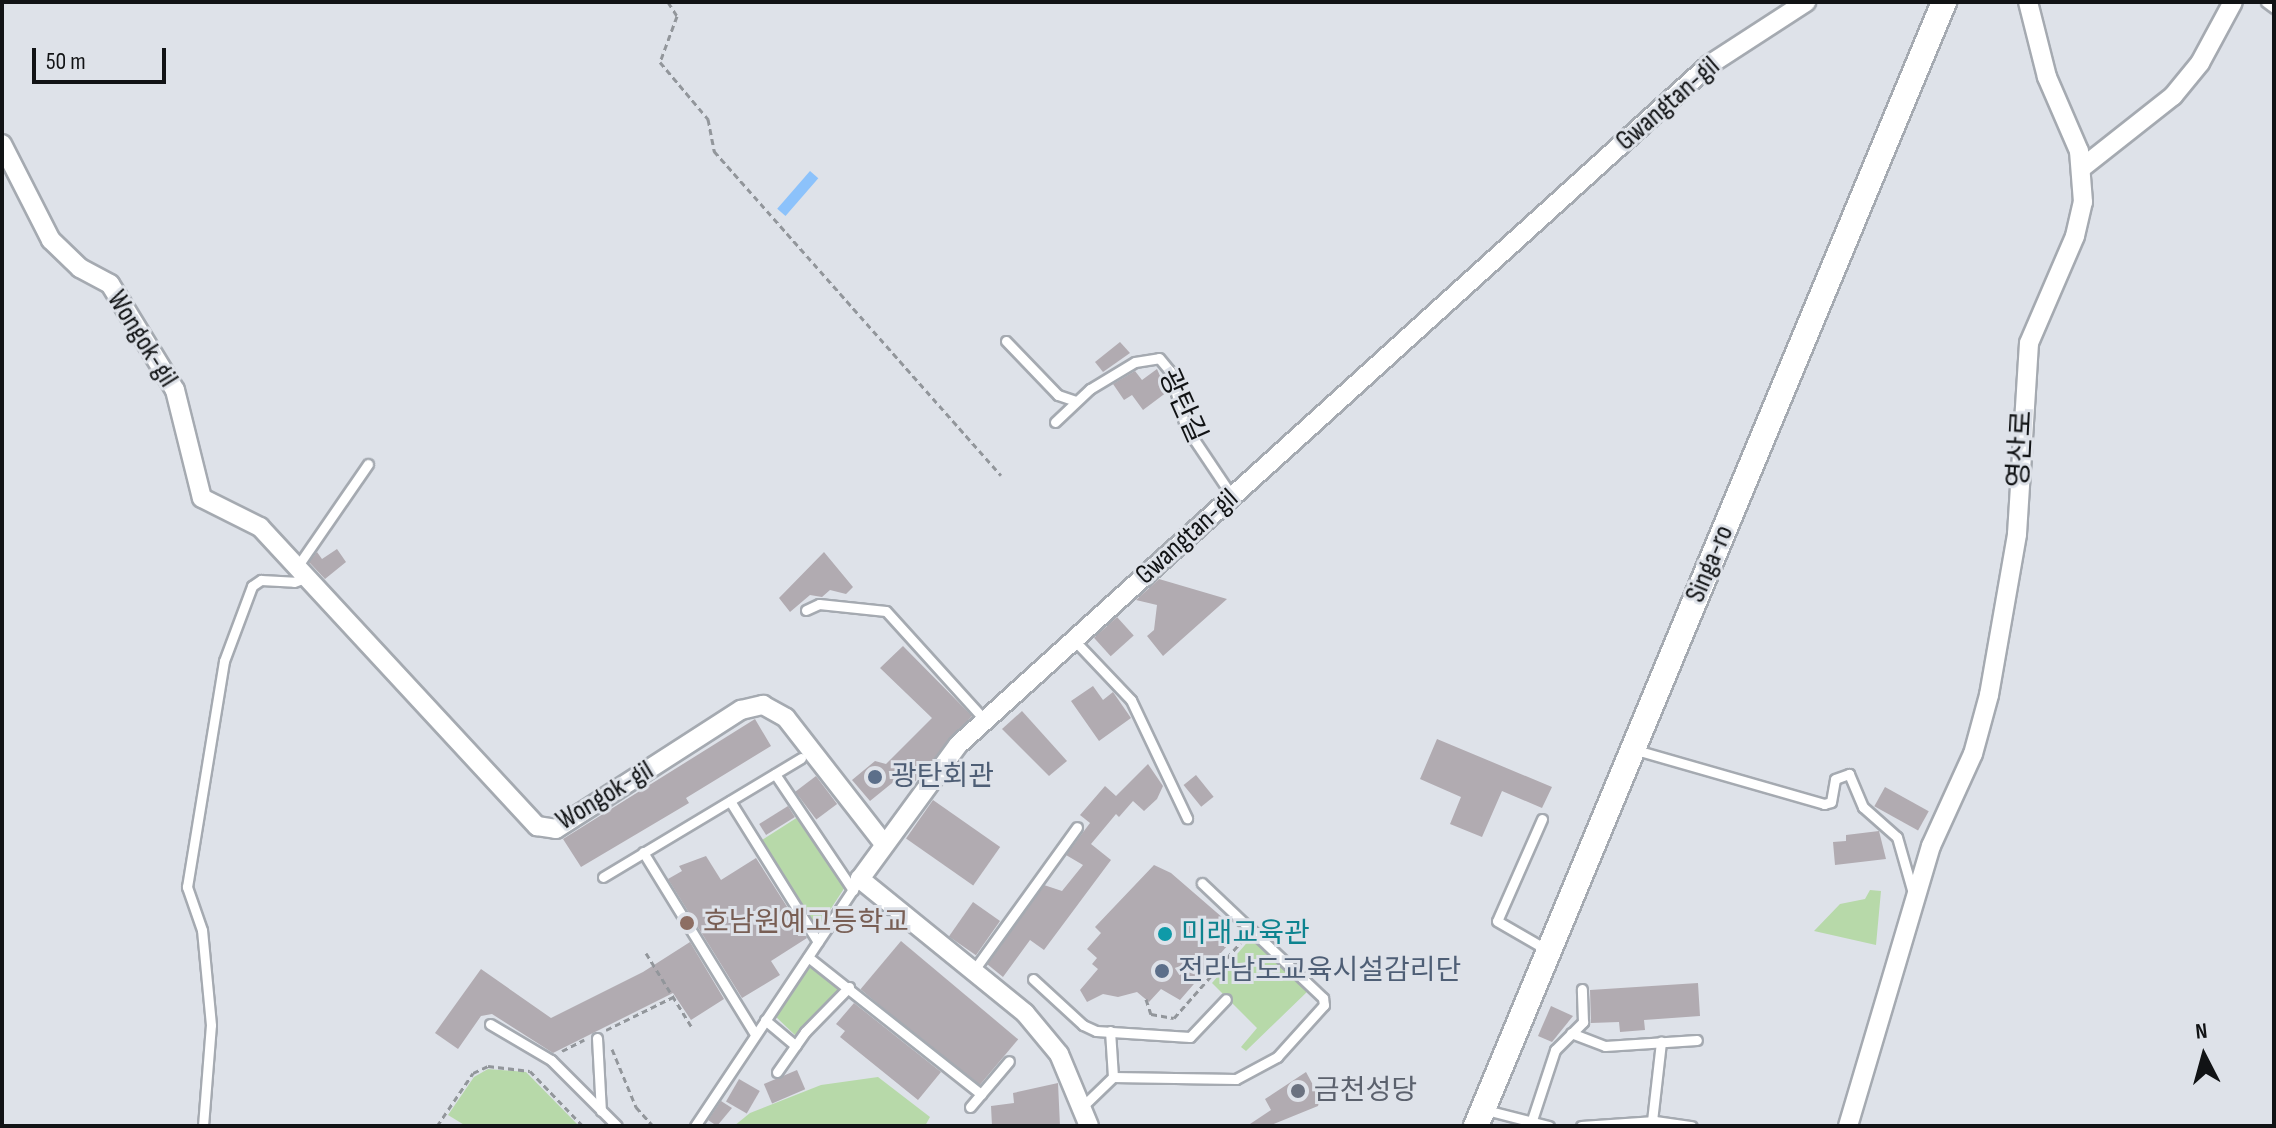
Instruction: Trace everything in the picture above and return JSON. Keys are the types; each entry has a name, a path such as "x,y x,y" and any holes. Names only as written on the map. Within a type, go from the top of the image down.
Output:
{"street":[{"name":"Gwangtan-gil","path":"856,884 937,768 985,720 1709,65 1806,2"},
{"name":"Singa-ro","path":"1479,1118 1944,2"},
{"name":"영산로","path":"1848,1126 1931,846 1973,754 1989,695 2017,534 2029,343 2075,236 2083,167 2047,77 2028,2"},
{"path":"2083,167 2173,96 2200,63 2233,2"},
{"name":"Wongok-gil","path":"2,144 51,240 80,268 110,284 175,390 202,498 253,521 541,829 556,829 741,710 763,705 786,718 884,844"},
{"path":"856,884 974,970 1044,1034 1083,1106 1089,1126"}],"lane":[{"path":"2266,2 2274,8"},
{"path":"1006,341 1058,395 1075,401"},
{"name":"광탄길","path":"1055,422 1075,401 1135,362 1159,358 1170,371 1185,426 1232,496"},
{"path":"203,1126 211,1025 202,930 187,887 224,661 252,586 261,580 294,582 368,464"},
{"path":"806,610 819,604 886,611 985,720"},
{"path":"1074,640 1131,700 1187,818"},
{"path":"1633,749 1827,805 1835,779 1849,774 1863,807 1897,837 1915,900"},
{"path":"603,877 801,758"},
{"path":"695,1126 856,884 775,774"},
{"path":"730,801 818,942"},
{"path":"1542,819 1497,921 1503,929 1549,951"},
{"path":"974,970 1077,827"},
{"path":"643,852 755,1034"},
{"path":"1083,1106 1113,1077 1236,1079 1281,1054 1324,1005 1323,998 1202,883"},
{"path":"808,957 981,1094"},
{"path":"1033,979 1083,1025 1110,1031 1190,1037 1226,999"},
{"path":"777,1072 849,987"},
{"path":"1531,1123 1554,1052 1583,1022 1582,989"},
{"path":"765,1020 796,1046"},
{"path":"490,1024 551,1060 617,1126"},
{"path":"1110,1031 1113,1077"},
{"path":"1571,1033 1605,1046 1697,1040"},
{"path":"594,1037 601,1111"},
{"path":"1652,1121 1661,1042"},
{"path":"970,1107 1009,1061"},
{"path":"1479,1118 1549,1126"},
{"path":"1581,1126 1652,1121 1692,1126"}],"path":[{"path":"668,2 677,16 660,64 708,119 714,151 1001,475"},
{"path":"1146,999 1151,1014 1174,1018 1241,942"},
{"path":"646,953 691,1026"},
{"path":"653,1126 636,1107 604,1031 673,997"},
{"path":"552,1056 594,1037"},
{"path":"437,1126 473,1073 488,1066 530,1071 583,1126"}],"green space":[{"path":"798,817 845,887 817,930 759,842"},
{"path":"1870,890 1881,891 1876,945 1814,931 1840,904 1865,899"},
{"path":"1251,938 1309,990 1246,1051 1241,1047 1257,1028 1212,983"},
{"path":"808,963 840,989 796,1036 773,1014"},
{"path":"488,1069 526,1072 579,1126 466,1126 448,1115 474,1077"},
{"path":"878,1077 930,1117 925,1126 734,1126 750,1113 821,1085"}],"water":[{"path":"810,171 818,178 785,216 777,209"}],"building":[{"path":"1120,342 1130,353 1103,372 1095,362"},
{"path":"1157,369 1167,392 1143,410 1132,395 1124,400 1113,384 1135,371 1142,380"},
{"path":"337,549 346,562 325,579 309,562 317,552 322,559"},
{"path":"824,552 853,587 846,594 830,590 822,597 810,595 790,612 779,598"},
{"path":"1159,579 1227,599 1163,656 1147,636 1154,630 1157,605 1136,600"},
{"path":"1117,617 1134,636 1111,656 1094,638"},
{"path":"903,646 972,716 912,785 902,775 870,801 852,780 875,761 886,764 932,718 880,668"},
{"path":"1093,686 1103,700 1113,692 1131,718 1099,741 1071,701"},
{"path":"1022,711 1067,761 1049,776 1002,729"},
{"path":"755,719 771,746 686,798 689,803 581,867 563,839"},
{"path":"1437,739 1552,787 1542,808 1502,791 1482,837 1450,824 1461,797 1420,779"},
{"path":"1148,764 1163,786 1157,799 1144,811 1133,801 1119,817 1116,814 1091,844 1111,860 1044,950 1030,940 1003,977 987,964 1044,885 1062,891 1083,865 1066,855 1090,823 1080,815 1105,786 1116,796"},
{"path":"1196,775 1214,797 1201,807 1184,785"},
{"path":"816,776 837,804 816,820 795,792"},
{"path":"1885,787 1929,811 1918,830 1874,806"},
{"path":"933,800 1000,847 973,886 906,839"},
{"path":"788,806 795,817 766,835 759,824"},
{"path":"1879,831 1886,859 1835,865 1833,842 1846,841 1846,835"},
{"path":"706,856 721,880 756,858 807,938 771,961 780,975 742,998 668,879 682,871 679,866"},
{"name":"미래교육관","path":"1154,865 1171,873 1223,918 1219,923 1234,938 1180,1000 1161,989 1149,1002 1137,992 1118,997 1103,994 1087,1002 1080,990 1098,969 1092,964 1097,958 1087,949 1101,933 1095,927"},
{"path":"973,902 1000,921 976,955 949,936"},
{"path":"901,941 1018,1039 978,1088 861,989"},
{"path":"690,942 724,999 691,1020 673,993 553,1053 492,1014 481,1016 458,1049 435,1033 481,969 551,1018 643,972"},
{"path":"1698,983 1700,1016 1644,1020 1645,1030 1620,1032 1619,1022 1591,1023 1590,990"},
{"path":"854,1003 941,1072 918,1100 840,1037 845,1031 836,1024"},
{"path":"1551,1006 1573,1016 1552,1042 1538,1036"},
{"path":"797,1070 805,1089 772,1103 764,1084"},
{"name":"금천성당","path":"1306,1072 1320,1098 1318,1106 1269,1126 1247,1126 1271,1110 1265,1099"},
{"path":"739,1079 760,1091 747,1114 726,1102"},
{"path":"1058,1083 1060,1126 992,1126 991,1106 1014,1103 1013,1093"},
{"path":"721,1101 732,1108 717,1126 708,1120"}],"place":[{"name":"광탄회관","path":"875,777"},
{"name":"호남원예고등학교","path":"687,923"},
{"name":"미래교육관","path":"1165,934"},
{"name":"전라남도교육시설감리단","path":"1162,971"},
{"name":"금천성당","path":"1298,1091"}]}
